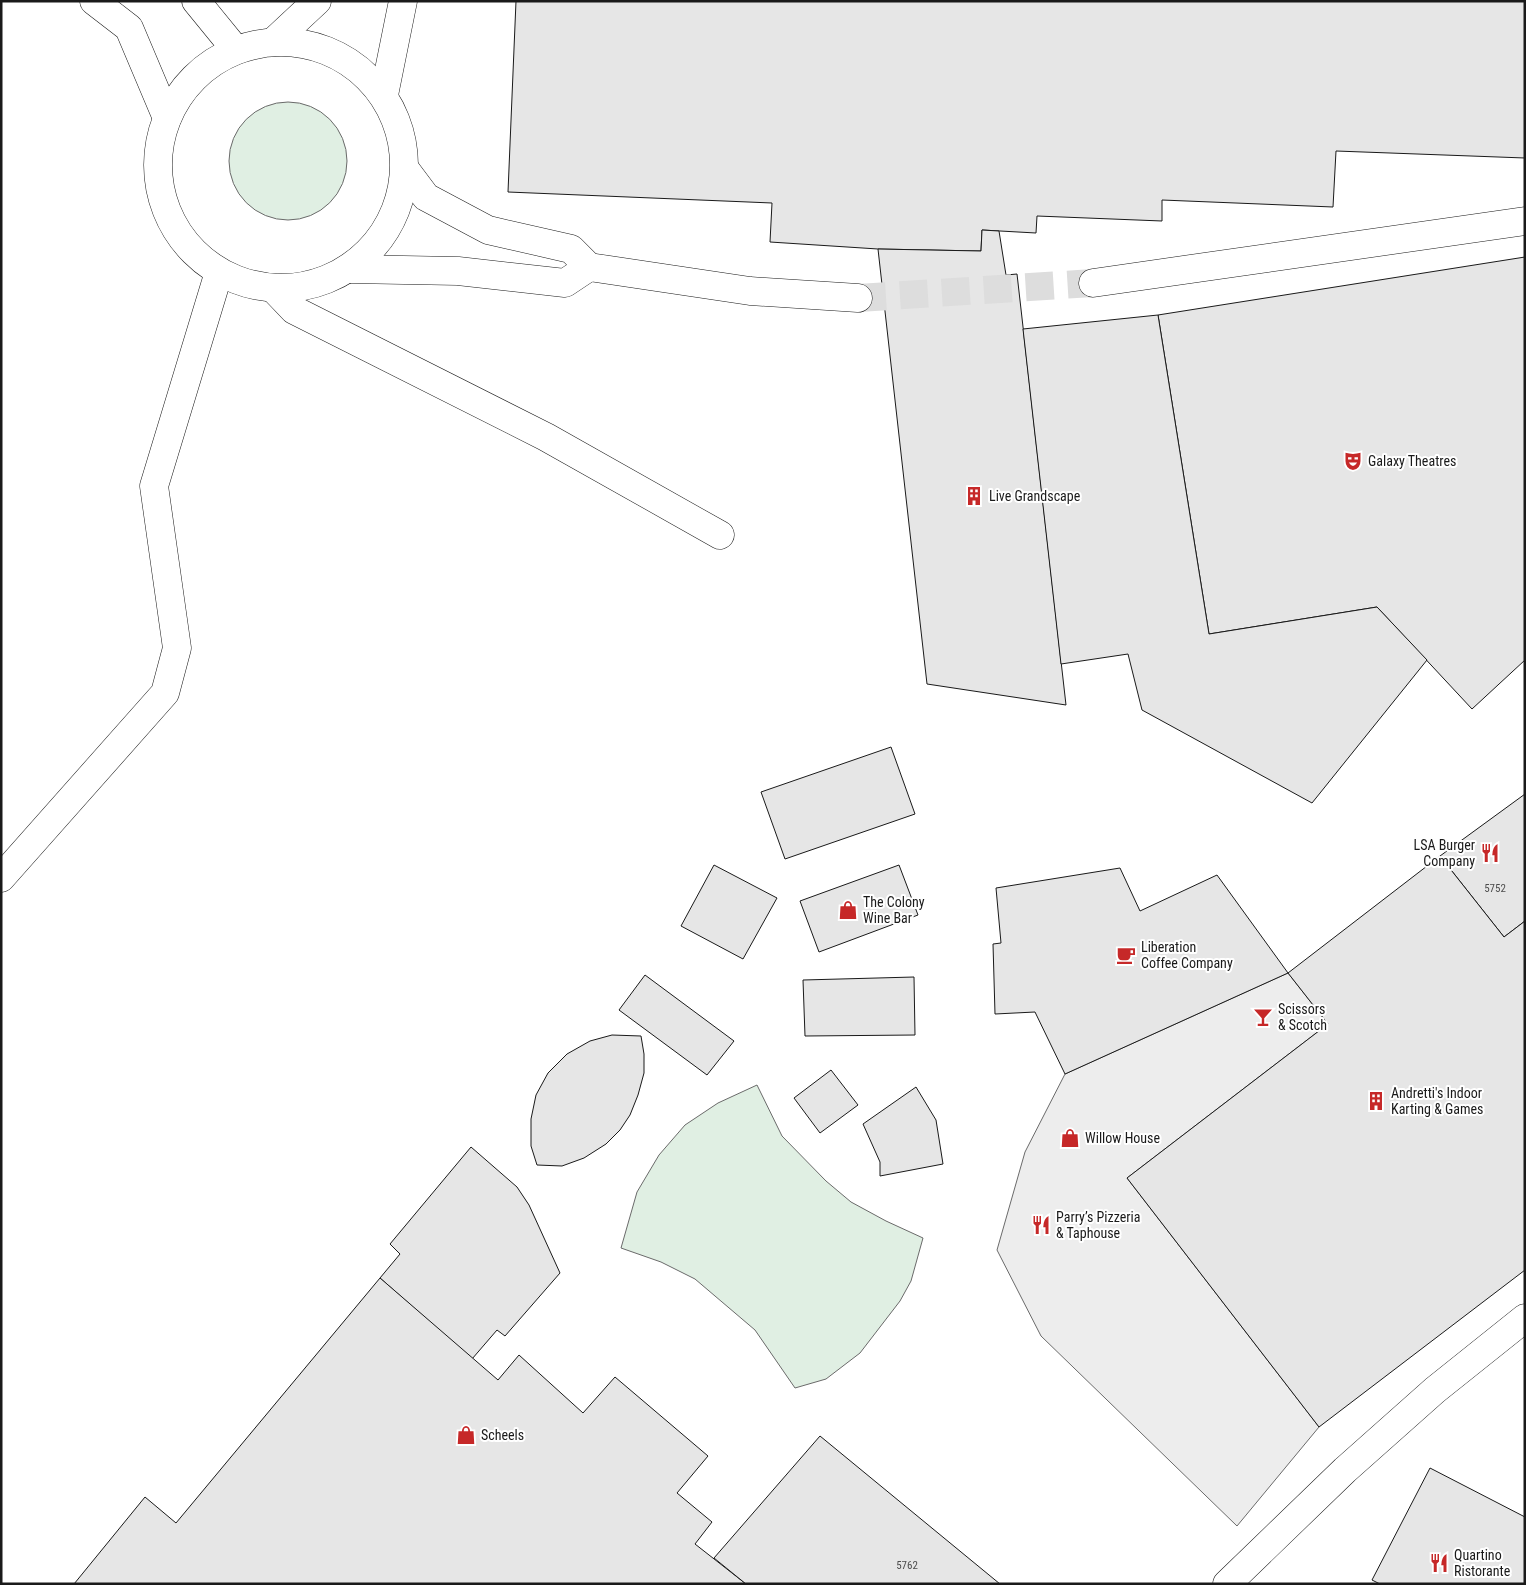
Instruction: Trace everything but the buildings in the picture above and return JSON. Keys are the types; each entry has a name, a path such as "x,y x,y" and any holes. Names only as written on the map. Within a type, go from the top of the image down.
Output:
{"lane":[{"path":"94,1 129,28 167,118"},
{"path":"196,1 236,50"},
{"path":"273,42 317,1"},
{"path":"384,95 403,1"},
{"path":"273,42 305,44 335,54 362,71 384,95 400,130 405,169 398,208 378,242 349,269 312,284 273,288 245,283 219,272 192,250 171,221 160,188 158,152 167,118 183,90 206,66 236,50 273,42"},
{"path":"405,169 426,197 488,230 571,249 589,266 750,291 858,298"},
{"path":"1093,283 1525,221"},
{"path":"349,269 458,271 565,282 589,266"},
{"path":"1,878 165,693 178,648 154,486 219,272"},
{"path":"273,288 294,310 546,437 720,535"},
{"path":"1227,1584 1345,1470 1435,1390 1525,1318"}],"green space":[{"path":"288,102 310,107 330,119 342,139 347,161 342,183 330,203 310,215 288,220 266,215 246,203 234,183 229,161 234,139 246,119 266,107"},
{"path":"757,1085 782,1136 826,1181 851,1202 923,1238 911,1281 900,1301 860,1353 826,1379 795,1388 755,1330 695,1279 661,1262 621,1248 637,1192 659,1155 685,1125 718,1103"}],"shaded area":[{"path":"1288,973 1328,1024 1127,1178 1319,1427 1237,1526 1041,1336 997,1250 1025,1152 1065,1074"}],"tunnel":[{"path":"858,298 1093,283"}],"place":[{"name":"Galaxy Theatres","path":"1353,461"},
{"name":"Live Grandscape","path":"974,496"},
{"name":"LSA Burger Company","path":"1490,853"},
{"name":"The Colony Wine Bar","path":"848,910"},
{"name":"Liberation Coffee Company","path":"1126,955"},
{"name":"Scissors & Scotch","path":"1263,1017"},
{"name":"Andretti's Indoor Karting & Games","path":"1376,1101"},
{"name":"Willow House","path":"1070,1138"},
{"name":"Parry’s Pizzeria & Taphouse","path":"1041,1225"},
{"name":"Scheels","path":"466,1435"},
{"name":"Quartino Ristorante","path":"1439,1563"}]}
